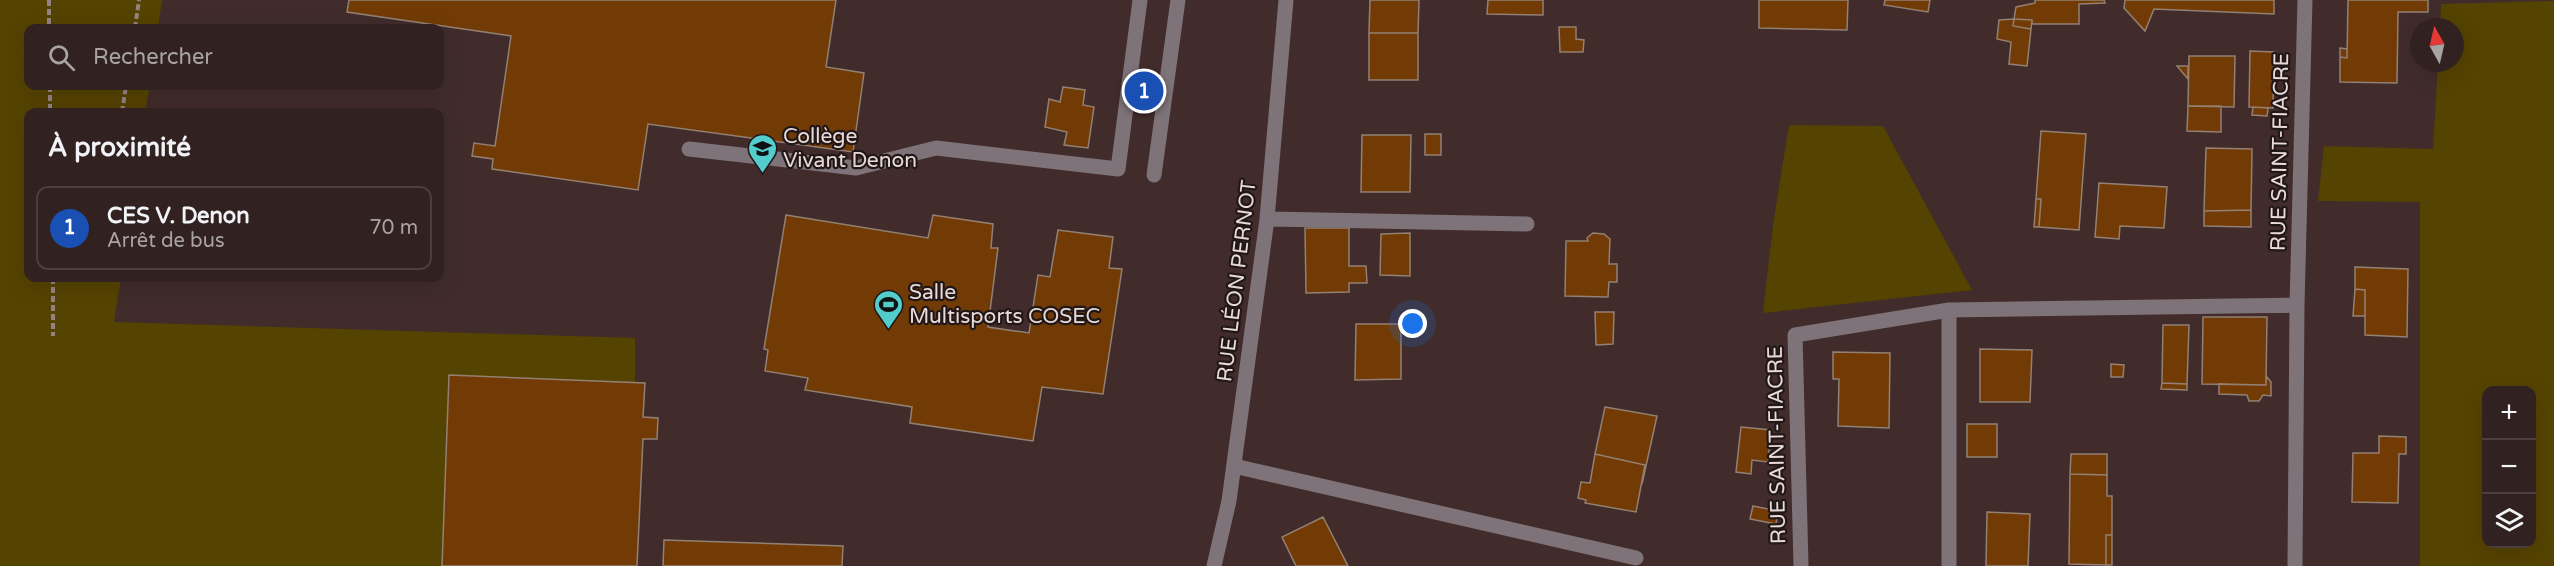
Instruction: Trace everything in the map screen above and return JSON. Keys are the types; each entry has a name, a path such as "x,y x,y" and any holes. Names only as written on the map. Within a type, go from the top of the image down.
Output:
{"street":[{"path":"689,149 856,168 936,148 1118,170 1140,0"},
{"path":"1154,175 1178,0"},
{"name":"RUE LÉON PERNOT","path":"1214,566 1229,501 1267,219 1286,0"},
{"name":"RUE SAINT-FIACRE","path":"2295,566 2297,304 2305,0"},
{"path":"1267,219 1527,225"},
{"name":"RUE SAINT-FIACRE","path":"1801,565 1795,335 1949,310 2297,304"},
{"path":"1949,310 1949,566"},
{"path":"1234,466 1636,558"}],"path":[{"path":"49,0 49,24"},
{"path":"136,24 139,0"},
{"path":"50,90 50,108"},
{"path":"123,108 125,90"},
{"path":"53,282 54,336"}],"shaded area":[{"path":"0,0 162,0 159,24 24,24 24,90 149,90 146,108 24,108 24,282 120,282 114,322 635,338 635,382 645,383 643,417 658,418 657,439 643,439 637,566 0,566"},
{"path":"2554,1 2554,566 2420,566 2420,202 2318,201 2324,146 2433,149 2437,72 2464,72 2464,18 2440,18 2441,4"},
{"path":"1789,125 1883,126 1972,290 1763,313 1773,225"}],"building":[{"path":"349,0 836,0 826,67 864,73 853,152 648,124 638,190 492,169 493,159 472,156 474,143 495,146 511,36 444,26 444,24 429,24 347,12"},
{"path":"1370,0 1419,0 1418,33 1369,33"},
{"path":"1488,0 1543,0 1543,15 1487,14"},
{"path":"1759,0 1848,0 1847,30 1759,28"},
{"path":"1885,0 1930,0 1928,12 1884,5"},
{"path":"2035,0 2104,0 2105,3 2079,4 2079,24 2032,24 2032,20 2014,19 2016,7 2035,3"},
{"path":"2125,0 2274,0 2274,14 2154,9 2145,31 2124,8"},
{"path":"2348,0 2428,0 2428,12 2398,12 2397,83 2340,82 2340,57 2347,58"},
{"path":"2014,19 2013,26 2031,29 2027,66 2009,64 2011,42 1997,39 1999,20"},
{"path":"2014,19 2032,20 2031,29 2013,26"},
{"path":"1559,27 1576,27 1576,39 1584,40 1583,52 1560,52"},
{"path":"1369,33 1418,33 1418,80 1369,80"},
{"path":"2340,48 2347,49 2347,58 2340,57"},
{"path":"2250,51 2274,52 2273,108 2249,107"},
{"path":"2189,56 2235,56 2234,107 2188,106"},
{"path":"2177,66 2188,66 2188,79"},
{"path":"1063,87 1085,90 1083,105 1094,107 1088,148 1064,145 1067,132 1045,127 1049,99 1060,102"},
{"path":"2188,106 2221,106 2221,132 2187,131"},
{"path":"2253,107 2268,108 2267,116 2252,115"},
{"path":"2041,131 2086,134 2079,230 2039,227 2041,199 2036,199"},
{"path":"1425,134 1441,134 1441,155 1425,155"},
{"path":"1362,135 1411,135 1410,192 1361,192"},
{"path":"2206,148 2252,149 2251,210 2204,211"},
{"path":"2099,183 2167,187 2164,228 2120,226 2119,239 2095,237"},
{"path":"2036,199 2041,199 2039,227 2034,227"},
{"path":"2251,210 2251,227 2204,226 2204,211"},
{"name":"Salle Multisports COSEC","path":"786,215 928,238 933,215 993,224 991,248 998,248 988,327 1029,333 1038,275 1050,277 1058,230 1113,237 1109,268 1122,269 1103,394 1042,387 1033,441 910,423 912,407 805,390 808,378 765,371 768,350 764,349"},
{"path":"1305,228 1349,228 1349,266 1366,266 1367,283 1349,283 1349,292 1306,293"},
{"path":"1410,233 1410,276 1380,275 1381,234"},
{"path":"1593,233 1604,234 1610,239 1609,264 1617,264 1617,282 1609,282 1608,297 1565,296 1566,241 1588,241 1587,238"},
{"path":"2355,267 2408,269 2407,337 2365,335 2365,290 2355,289"},
{"path":"2355,289 2365,290 2365,316 2353,316"},
{"path":"1595,312 1614,312 1613,344 1596,345"},
{"path":"2203,317 2267,317 2266,385 2202,384"},
{"path":"1356,324 1401,324 1401,379 1355,380"},
{"path":"2163,325 2189,325 2187,384 2162,383"},
{"path":"1980,349 2032,350 2030,402 1980,402"},
{"path":"1833,352 1890,353 1889,428 1838,426 1839,379 1833,379"},
{"path":"2111,364 2124,365 2123,377 2111,377"},
{"path":"449,375 645,383 643,417 658,418 657,439 643,439 637,566 442,566"},
{"path":"2266,376 2271,382 2271,396 2263,395 2259,401 2249,401 2247,395 2219,394 2219,384 2266,385"},
{"path":"2162,383 2187,384 2187,390 2161,389"},
{"path":"1605,407 1657,416 1642,484 1645,465 1595,454"},
{"path":"1967,424 1997,424 1997,457 1967,457"},
{"path":"1741,427 1771,430 1768,462 1752,460 1751,474 1736,472"},
{"path":"2379,436 2406,437 2406,454 2399,454 2398,503 2352,502 2353,453 2379,453"},
{"path":"1595,454 1645,465 1636,512 1585,503 1586,500 1578,498 1581,482 1590,483"},
{"path":"2071,454 2107,454 2107,475 2070,474"},
{"path":"2070,474 2107,475 2107,496 2112,496 2112,535 2106,535 2106,565 2069,564"},
{"path":"1753,506 1778,511 1776,524 1750,519"},
{"path":"1987,512 2030,514 2028,566 1986,566"},
{"path":"1323,517 1348,566 1296,566 1282,537"},
{"path":"2106,535 2112,535 2112,565 2106,565"},
{"path":"664,540 843,546 842,566 663,566"}],"place":[{"name":"CES V. Denon","path":"1144,91"},
{"name":"Collège Vivant Denon","path":"762,174"},
{"name":"Salle Multisports COSEC","path":"888,330"}]}
